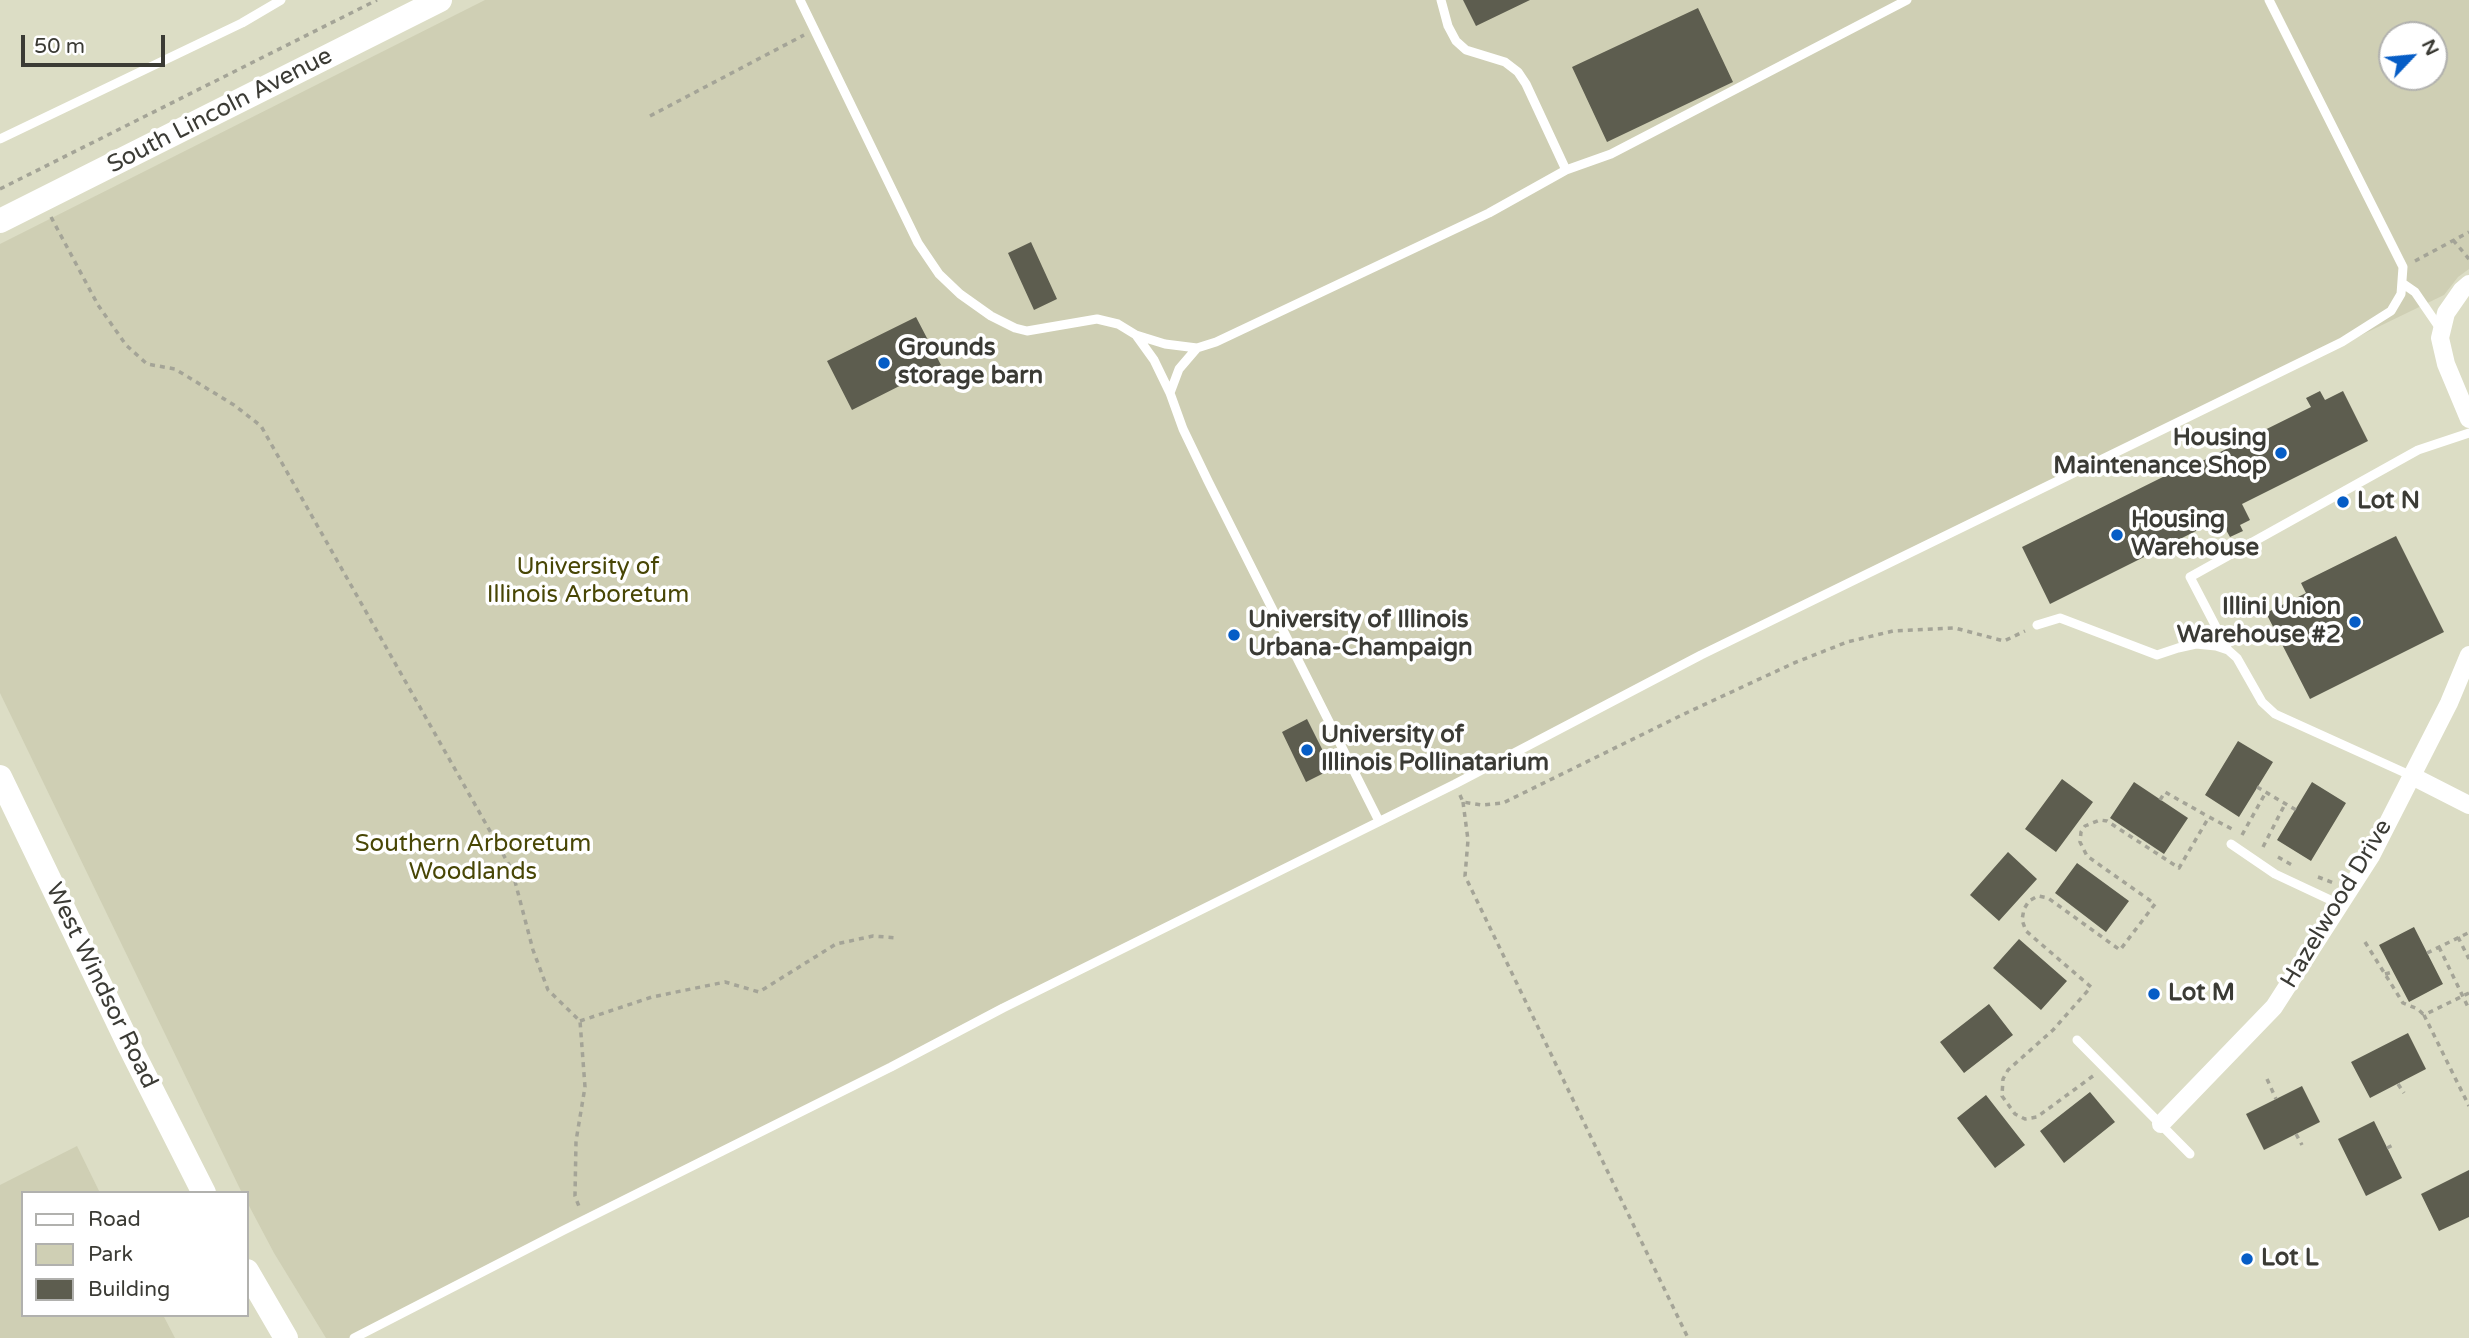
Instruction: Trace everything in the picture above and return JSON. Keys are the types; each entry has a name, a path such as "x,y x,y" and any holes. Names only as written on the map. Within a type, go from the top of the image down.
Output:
{"main road":[{"name":"South Lincoln Avenue","path":"0,221 440,0"},
{"name":"West Windsor Road","path":"0,778 203,1191"},
{"path":"248,1273 286,1338"}],"street":[{"path":"2469,284 2446,313 2440,338 2446,363 2469,419"},
{"name":"Hazelwood Drive","path":"2161,1124 2274,1007 2371,856 2449,703 2469,655"},
{"path":"2412,776 2469,805"}],"lane":[{"path":"0,139 242,23 281,0"},
{"path":"800,0 918,243 939,274 960,294 990,316 1027,331 1097,320 1118,324 1136,335 1166,344 1197,348"},
{"path":"1441,0 1448,26 1456,41 1466,50 1505,62 1518,72 1566,170"},
{"path":"1170,393 1179,369 1197,348 1489,214 1566,170 1611,155 1908,0"},
{"path":"354,1338 1003,1008 1455,784 1701,655 2342,342 2391,311 2401,294 2403,267 2269,0"},
{"path":"2402,283 2415,292 2442,331"},
{"path":"1136,335 1154,360 1203,470 1379,821"},
{"path":"2412,776 2276,714 2262,702 2237,658 2228,650 2190,577 2418,450 2469,433"},
{"path":"2037,625 2060,618 2157,655 2196,644 2228,650"},
{"path":"2231,844 2275,874 2344,897"},
{"path":"2077,1040 2190,1154"}],"path":[{"path":"0,190 377,0"},
{"path":"650,116 815,30"},
{"path":"41,200 98,305 126,345 147,364 175,369 234,405 261,426 512,870 533,950 548,990 580,1021 585,1087 576,1141 575,1196 584,1220"},
{"path":"2403,267 2469,232"},
{"path":"2453,240 2469,259"},
{"path":"1463,802 1482,805 1503,803 1684,714 1794,663 1847,642 1894,631 1955,628 2004,641 2037,625"},
{"path":"1455,784 1463,802 1468,840 1465,876 1688,1338"},
{"path":"2258,788 2295,810"},
{"path":"2160,800 2165,792 2252,841"},
{"path":"2242,835 2266,792"},
{"path":"2285,804 2263,847 2294,866"},
{"path":"2095,1074 2037,1117 2025,1119 2015,1114 2002,1096 2001,1087 2008,1070 2053,1030 2091,987 2026,931 2022,920 2024,909 2029,901 2038,896 2048,898 2120,950 2155,904 2087,856 2080,842 2085,826 2100,820 2107,821 2179,868 2209,817"},
{"path":"2316,876 2344,897"},
{"path":"2427,953 2468,933"},
{"path":"580,1021 652,997 725,982 759,992 836,944 873,936 898,938"},
{"path":"2458,937 2469,959"},
{"path":"2365,942 2403,1003 2418,1009 2424,1016 2469,1106"},
{"path":"2439,947 2468,1007"},
{"path":"2385,974 2393,972"},
{"path":"2424,1016 2469,993"},
{"path":"2267,1079 2276,1100"},
{"path":"2398,1084 2404,1093"},
{"path":"2295,1135 2302,1146"},
{"path":"2387,1148 2393,1144"}],"shaded area":[{"name":"University of Illinois Arboretum","path":"0,0 2469,0 2469,1338 0,1338"}],"green space":[{"name":"University of Illinois Arboretum","path":"485,0 2469,0 2469,269 2458,277 2444,295 1701,655 354,1338 326,1338 274,1253 248,1204 248,1191 241,1191 0,693 0,244"},
{"path":"77,1146 99,1191 21,1191 21,1317 164,1317 175,1338 0,1338 0,1185"}],"building":[{"path":"1463,0 1530,0 1476,26"},
{"path":"1698,8 1733,82 1607,142 1572,67"},
{"path":"1031,242 1057,299 1034,310 1008,253"},
{"name":"Grounds storage barn","path":"916,317 941,365 852,410 827,361"},
{"path":"2320,391 2325,400 2343,391 2368,441 2242,504 2250,520 2240,525 2243,531 2230,537 2220,519 2050,604 2022,547 2311,407 2306,398"},
{"name":"Illini Union Warehouse #2","path":"2396,536 2444,632 2310,699 2266,613 2306,593 2301,583"},
{"name":"University of Illinois Pollinatarium","path":"1307,719 1332,769 1306,782 1282,732"},
{"path":"2238,741 2273,762 2239,817 2205,795"},
{"path":"2062,779 2093,802 2056,852 2025,829"},
{"path":"2134,782 2188,818 2164,854 2110,818"},
{"path":"2312,782 2346,803 2311,861 2277,840"},
{"path":"2008,852 2037,879 1999,921 1970,895"},
{"path":"2077,863 2129,901 2106,932 2055,893"},
{"path":"2414,927 2443,984 2409,1002 2379,945"},
{"path":"2019,939 2067,981 2041,1010 1993,968"},
{"path":"1989,1004 2013,1035 1964,1073 1940,1042"},
{"path":"2408,1033 2426,1069 2370,1098 2351,1062"},
{"path":"2302,1086 2320,1122 2264,1150 2246,1114"},
{"path":"2090,1092 2115,1122 2064,1163 2040,1131"},
{"path":"1986,1095 2025,1145 1995,1168 1957,1118"},
{"path":"2374,1121 2402,1178 2366,1196 2338,1139"},
{"path":"2469,1170 2469,1217 2439,1231 2421,1194"}],"place":[{"name":"Grounds storage barn","path":"884,363"},
{"name":"Housing Maintenance Shop","path":"2281,453"},
{"name":"Lot N","path":"2343,502"},
{"name":"Housing Warehouse","path":"2117,535"},
{"name":"Illini Union Warehouse #2","path":"2355,622"},
{"name":"University of Illinois Urbana-Champaign","path":"1234,635"},
{"name":"University of Illinois Pollinatarium","path":"1307,750"},
{"name":"Lot M","path":"2154,994"},
{"name":"Lot L","path":"2247,1259"}],"park label":[{"name":"Southern Arboretum Woodlands","path":"473,859"}]}
